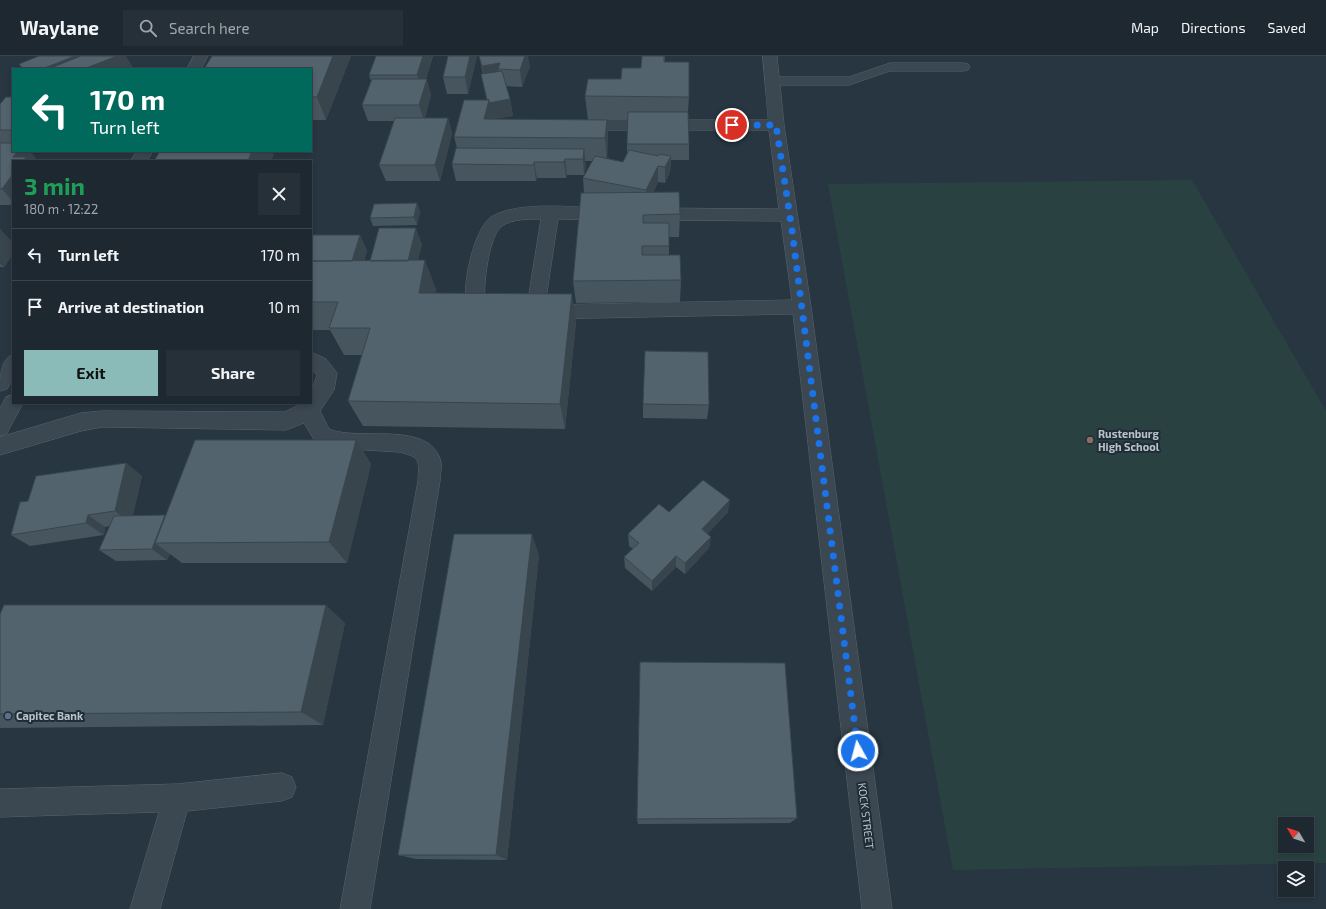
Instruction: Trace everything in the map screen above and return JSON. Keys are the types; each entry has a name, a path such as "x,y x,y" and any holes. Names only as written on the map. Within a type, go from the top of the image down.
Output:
{"street":[{"path":"195,68 201,56"},
{"name":"KOCK STREET","path":"770,56 776,125 802,307 877,909"},
{"path":"773,81 849,81 860,79 878,70 890,67 963,67"},
{"path":"608,125 776,125"},
{"path":"521,312 550,214"},
{"path":"790,215 550,214 511,216 497,221 488,230 483,244 474,293 476,303 486,311 521,312 802,307"},
{"path":"0,446 67,426 95,420 286,421 299,417 320,399 326,384 327,373 319,364 312,360"},
{"path":"0,383 12,364"},
{"path":"0,427 12,404"},
{"path":"309,410 321,434 333,440 347,442 406,444 424,453 430,462 429,481 355,909"},
{"path":"0,803 177,798 282,787"},
{"path":"145,909 177,798"}],"green space":[{"name":"Rustenburg High School","path":"1192,180 1326,411 1326,863 1314,863 1314,861 1278,861 1278,864 953,870 828,184"}],"building":[{"path":"39,56 75,56 45,68 22,68 19,64"},
{"path":"81,56 117,56 87,68 53,67"},
{"path":"212,56 333,56 317,97 312,97 312,68 205,68"},
{"path":"376,56 423,56 417,75 369,75"},
{"path":"448,56 470,56 465,77 443,77"},
{"path":"479,56 525,56 520,70 498,69 500,63 482,66"},
{"path":"642,56 664,56 664,62 689,62 689,97 585,96 588,79 621,79 622,68 641,68"},
{"path":"502,71 510,99 489,103 481,74"},
{"path":"372,79 427,79 419,105 362,105"},
{"path":"6,97 12,97 12,130 0,130 0,104"},
{"path":"464,100 489,100 484,119 607,120 605,138 454,137"},
{"path":"628,112 688,112 689,144 627,144"},
{"path":"395,118 448,118 435,165 379,165"},
{"path":"0,143 12,143 12,152 17,152 13,157 26,157 24,160 12,160 12,175 2,189 0,189"},
{"path":"456,148 584,149 583,159 565,159 564,162 534,162 534,165 452,164"},
{"path":"629,150 658,156 659,154 671,156 665,167 658,166 646,190 583,178 595,156 623,162"},
{"path":"159,152 252,152 248,160 155,160"},
{"path":"679,192 680,214 643,215 643,223 669,223 669,246 642,246 642,255 680,255 681,280 573,281 581,193"},
{"path":"417,203 414,217 370,218 374,204"},
{"path":"379,228 416,228 408,261 370,261"},
{"path":"312,235 360,235 352,261 312,261"},
{"path":"425,260 419,293 572,294 560,404 348,401 370,328 329,328 338,302 312,302 312,261"},
{"path":"645,351 708,352 709,405 643,404"},
{"path":"195,440 356,440 329,542 155,543"},
{"path":"126,463 115,511 88,515 86,523 11,535 20,502 28,501 36,476"},
{"path":"703,480 730,500 702,529 711,537 685,563 676,556 652,581 624,557 639,543 628,534 659,504 669,512"},
{"path":"165,515 152,549 99,550 114,516"},
{"path":"454,534 532,534 496,855 398,855"},
{"path":"4,605 326,605 301,712 0,714 0,614"},
{"path":"640,662 785,663 797,818 637,819"}],"place":[{"name":"Rustenburg High School","path":"1090,440"},
{"name":"Capitec Bank","path":"8,716"}],"route":[{"path":"732,125 776,125 792,230 858,751"}]}
